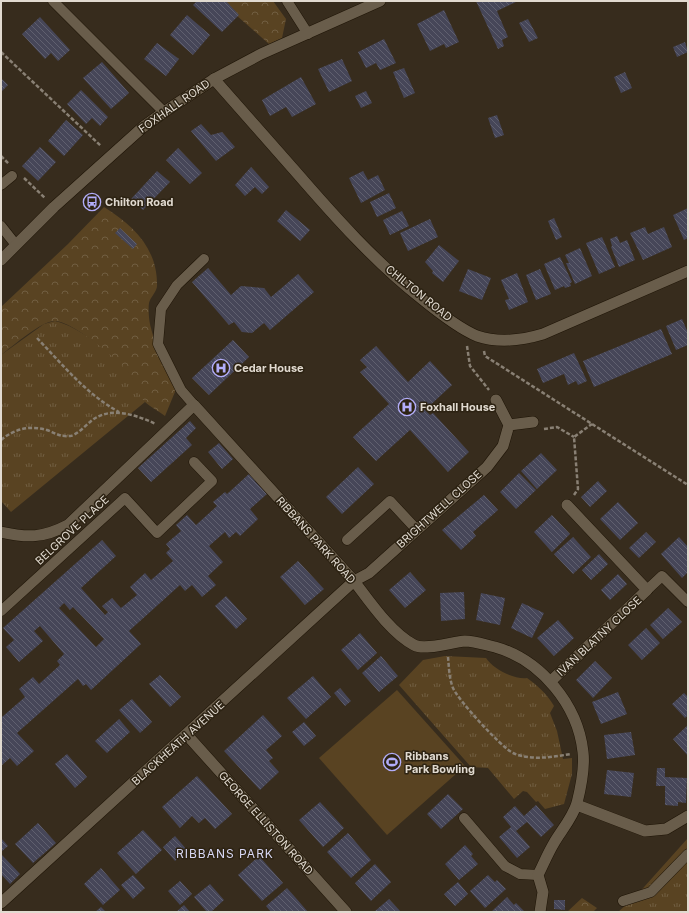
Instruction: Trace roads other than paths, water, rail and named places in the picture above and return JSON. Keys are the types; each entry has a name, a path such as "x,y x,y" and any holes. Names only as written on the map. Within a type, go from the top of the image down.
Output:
{"street":[{"name":"FOXHALL ROAD","path":"1,260 54,207 143,127 164,112 214,79 261,54 380,1"},
{"name":"CHILTON ROAD","path":"214,79 341,223 404,284 463,327 478,336 511,340 527,339 543,334 688,271"},
{"path":"496,400 509,425 533,422"},
{"path":"1,532 22,536 39,536 56,531 68,525 194,405"},
{"name":"RIBBANS PARK ROAD","path":"194,405 354,581 402,638 416,646 431,646 467,641 495,647 519,656 551,681 578,726 583,753 583,775 577,805 553,845 538,876"},
{"name":"BRIGHTWELL CLOSE","path":"354,581 369,573 487,467 503,446 509,425"},
{"name":"IVAN BLATNY CLOSE","path":"551,681 647,590 567,505"},
{"name":"BLACKHEATH AVENUE","path":"1,904 354,581"},
{"name":"GEORGE ELLISTON ROAD","path":"187,735 346,912"},
{"path":"577,805 645,831 666,829 688,816"},
{"path":"538,876 543,892 540,912"}],"lane":[{"path":"53,1 164,112"},
{"path":"288,1 308,34"},
{"path":"1,185 15,173"},
{"path":"1,226 16,245"},
{"path":"194,405 181,390 158,344 161,309 176,285 204,259"},
{"name":"BELGROVE PLACE","path":"1,611 125,498 157,533 212,481 194,462"},
{"path":"347,540 390,501 417,530"},
{"name":"IVAN BLATNY CLOSE","path":"647,590 662,576 688,602"},
{"path":"464,818 505,866 520,874 538,876"},
{"path":"623,901 651,892 688,854"}],"place":[{"name":"Chilton Road","path":"92,202"},
{"name":"Cedar House","path":"221,368"},
{"name":"Foxhall House","path":"407,407"},
{"name":"Ribbans Park Bowling","path":"392,762"}],"district":[{"name":"RIBBANS PARK","path":"225,854"}]}
